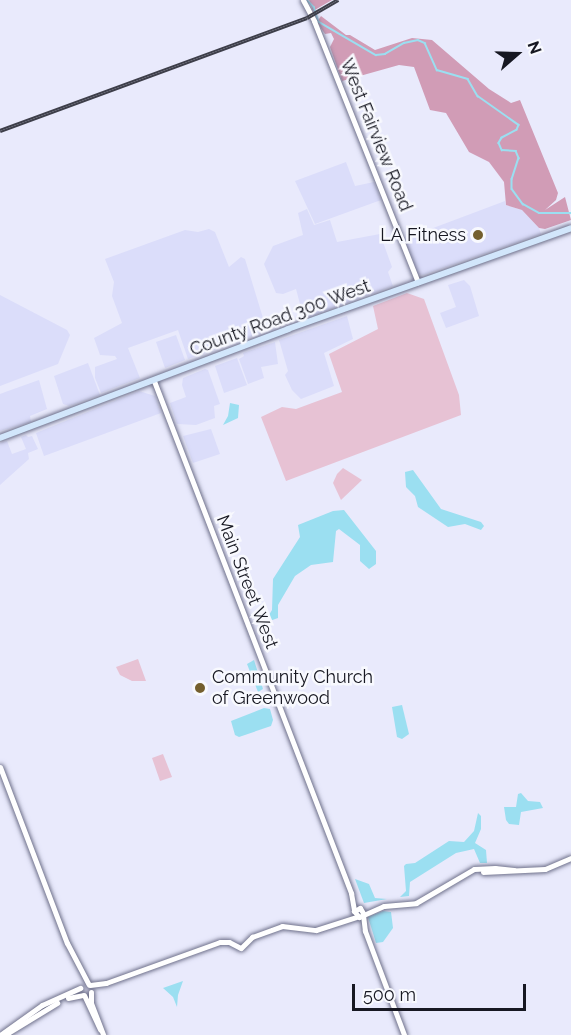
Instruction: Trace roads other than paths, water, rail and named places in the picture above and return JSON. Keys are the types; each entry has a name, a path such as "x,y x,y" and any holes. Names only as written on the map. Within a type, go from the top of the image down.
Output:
{"main road":[{"name":"West Fairview Road","path":"303,0 314,21 418,282"},
{"name":"County Road 300 West","path":"0,438 418,282 571,228"},
{"name":"Main Street West","path":"154,381 404,1035"},
{"path":"0,768 81,979 80,988 103,1035"},
{"path":"3,1035 42,1005 80,988 97,986 220,942 230,942 241,948 254,936 282,926 316,930 358,912 394,904 416,903 461,876 480,869 545,869 571,858"},
{"path":"67,943 90,988 91,1003 103,1035"},
{"path":"3,1035 43,1009 71,996 83,995 90,988"}],"waterway":[{"path":"307,0 314,7 319,22 376,55 385,54 404,43 418,40 425,43 437,70 468,79 478,96 519,125 517,130 502,138 499,143 502,150 516,151 519,158 512,179 512,189 523,204 539,213 571,213"}],"railway":[{"path":"0,131 307,18 338,0"}],"place":[{"name":"LA Fitness","path":"478,235"},
{"name":"Community Church of Greenwood","path":"200,688"}]}
